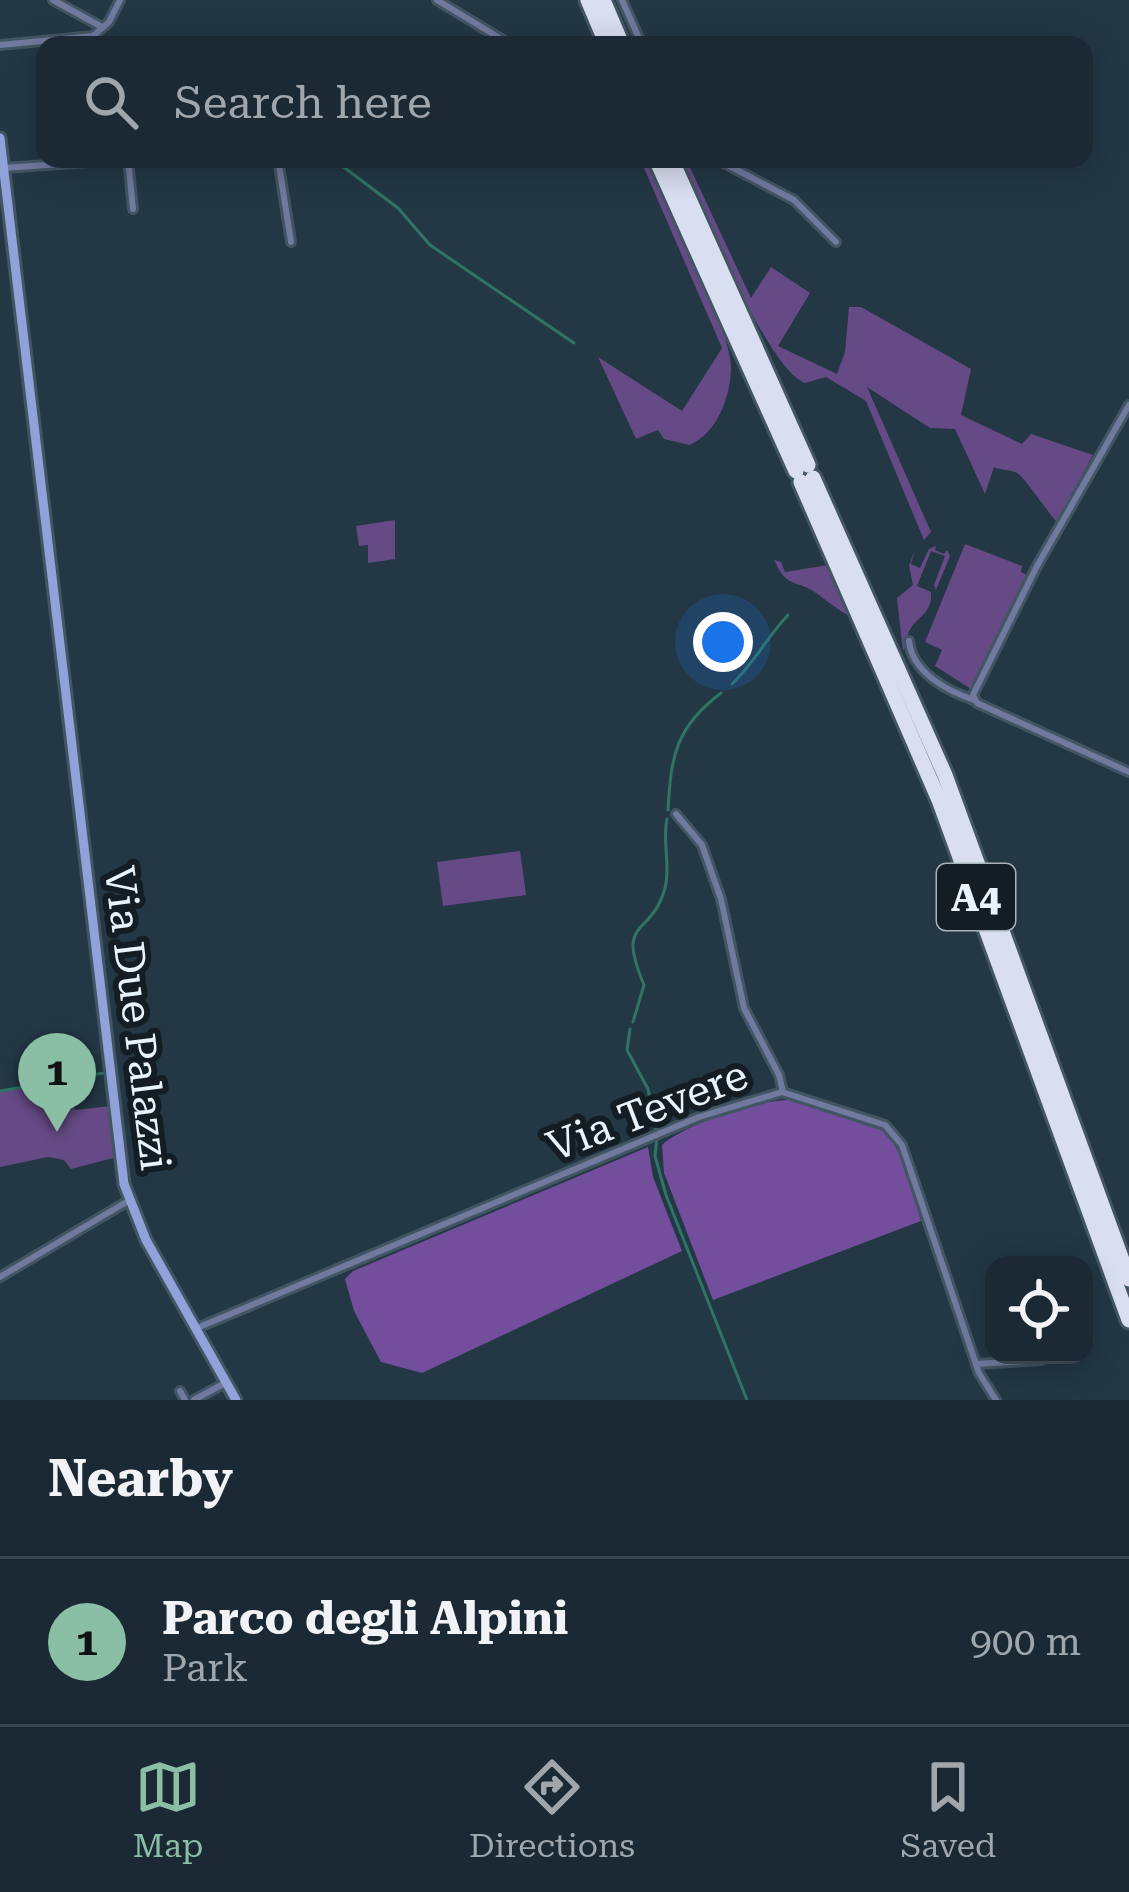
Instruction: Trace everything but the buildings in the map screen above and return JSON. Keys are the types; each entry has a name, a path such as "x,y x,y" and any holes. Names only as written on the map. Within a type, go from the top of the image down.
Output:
{"highway":[{"path":"588,0 603,36"},
{"path":"603,0 618,36"},
{"name":"A4","path":"660,168 945,775 1129,1279"},
{"name":"A4","path":"675,168 939,800 1129,1319"}],"street":[{"path":"53,0 104,28"},
{"path":"93,36 104,28 120,0"},
{"path":"436,0 496,36"},
{"path":"622,0 638,36"},
{"path":"0,45 36,42"},
{"name":"Via Due Palazzi","path":"0,138 128,1201 236,1400"},
{"path":"4,168 36,166"},
{"path":"131,168 133,209"},
{"path":"279,168 291,242"},
{"path":"733,168 794,200 836,242"},
{"path":"974,700 1044,554 1129,404"},
{"path":"909,641 910,654 922,672 1129,772"},
{"path":"676,814 702,845 721,899 744,1008 783,1092"},
{"name":"Via Tevere","path":"197,1328 698,1117 783,1092 891,1130 915,1174 929,1231 976,1364 996,1400"},
{"path":"0,1277 128,1201"},
{"path":"976,1364 985,1363"},
{"path":"187,1397 226,1382"}],"shaded area":[{"path":"644,168 651,168 709,294 731,367 725,402 715,423 699,440 689,445 664,439 658,430 636,439 598,357 682,411 722,348"},
{"path":"685,168 690,168 751,298 771,267 810,293 778,346 837,374 845,352 849,307 861,307 971,369 961,415 1022,444 1031,434 1093,455 1057,522 1015,472 994,467 985,494 955,429 930,428 867,387 931,532 924,540 866,401 826,377 805,383 789,371 736,282"},
{"path":"395,520 395,559 368,563 368,545 359,546 356,526"},
{"path":"965,544 1022,566 1021,572 1028,576 971,689 935,666 942,650 925,642"},
{"path":"936,546 935,550 944,554 947,550 950,556 936,590 945,556 931,551 917,586 931,592 930,603 911,628 903,652 897,598 913,585 909,566 915,549 911,564 920,568 929,549"},
{"path":"774,560 781,562 785,572 828,565 851,617 789,580"},
{"path":"520,851 526,895 443,906 437,862"},
{"path":"71,1079 75,1110 111,1106 117,1157 71,1169 64,1160 48,1157 0,1167 0,1091"},
{"path":"790,1100 887,1132 904,1162 921,1221 713,1300 664,1173 662,1145 723,1115"},
{"path":"648,1147 653,1177 682,1251 422,1373 381,1362 354,1311 345,1279 353,1271"}],"waterway":[{"path":"345,168 398,208 430,245 574,343"},
{"path":"732,684 788,615"},
{"path":"668,810 674,758 685,730 721,693"},
{"path":"633,1022 644,985 634,937 665,888 667,819"},
{"path":"630,1029 627,1050 648,1089 656,1131"},
{"path":"0,1091 104,1073"},
{"path":"657,1137 655,1156 666,1195 747,1400"}],"place":[{"name":"Parco degli Alpini","path":"57,1132"}]}
